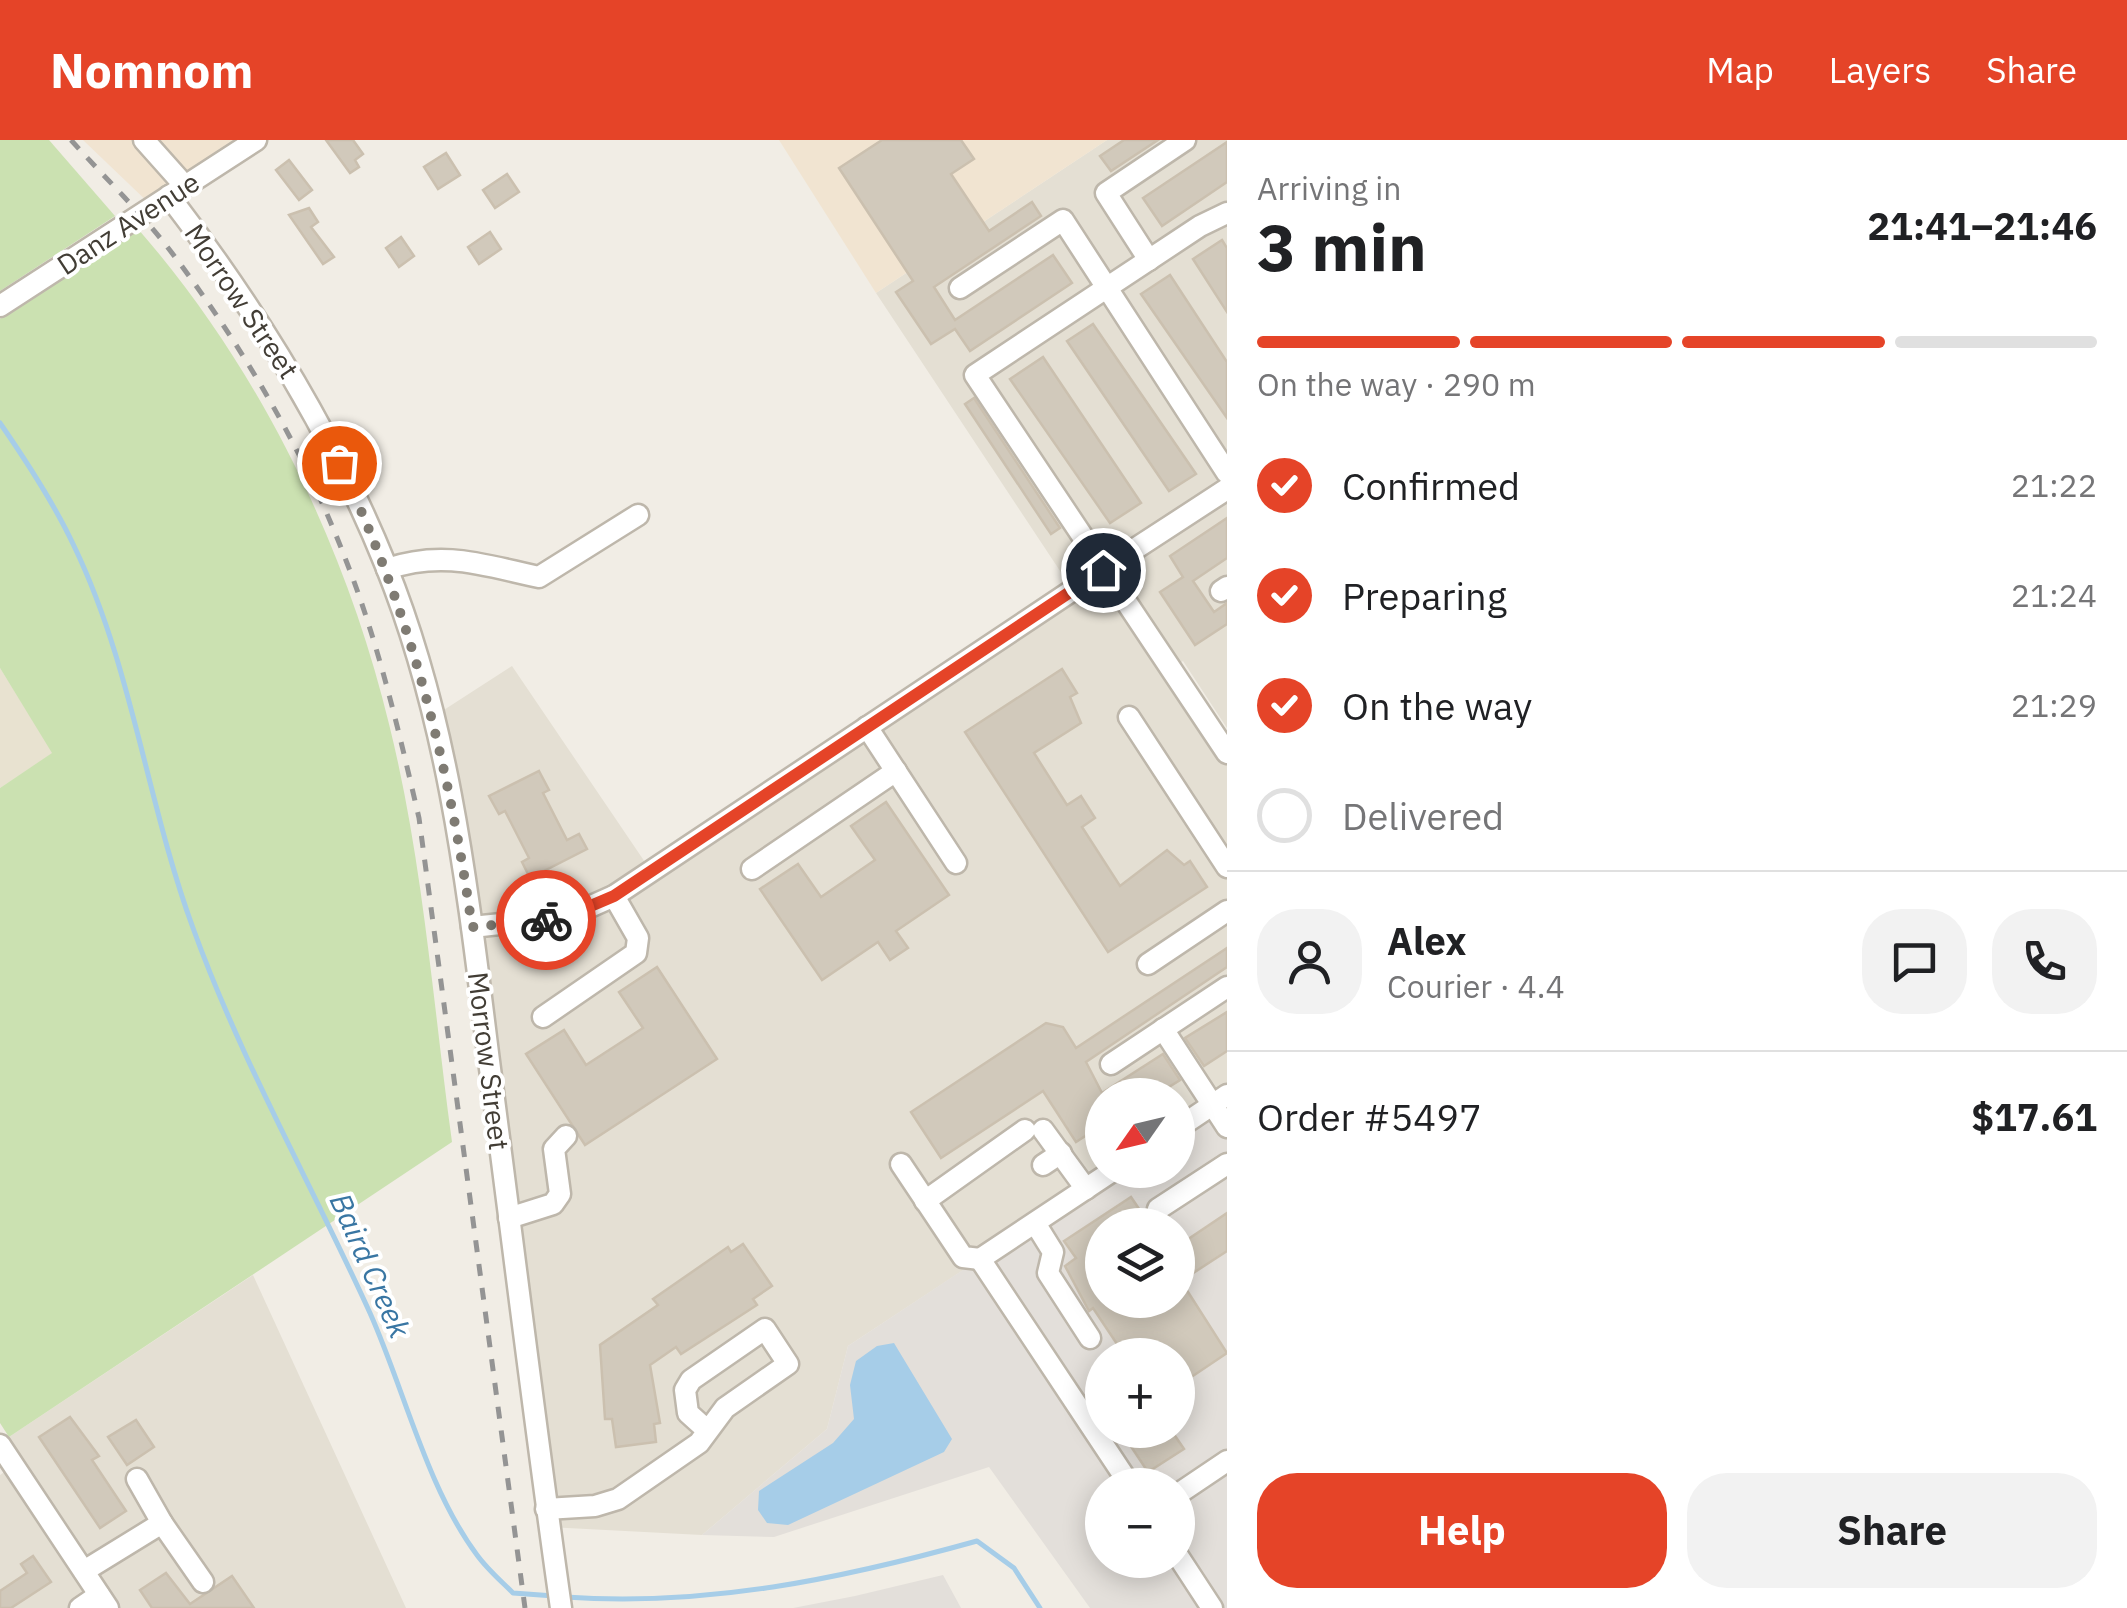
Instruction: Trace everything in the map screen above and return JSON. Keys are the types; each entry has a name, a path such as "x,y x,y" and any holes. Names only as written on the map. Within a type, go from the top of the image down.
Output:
{"street":[{"name":"Morrow Street","path":"144,140 301,388 388,569 446,768 472,927 561,1608"},
{"path":"1148,260 1106,193 1185,140"},
{"name":"Danz Avenue","path":"0,306 253,141"},
{"path":"1227,213 1148,260 976,376 1112,564 1227,753"},
{"path":"960,288 1063,220 1227,473"},
{"path":"472,927 567,916 614,896 1227,489"},
{"path":"388,569 423,557 452,558 539,577 638,515"},
{"path":"1129,716 1227,868"},
{"path":"868,727 956,863"},
{"path":"752,869 896,771"},
{"path":"542,1017 636,953 638,938 614,896"},
{"path":"1148,964 1227,911"},
{"path":"1111,1064 1226,989"},
{"path":"1164,1029 1220,1100 1227,1127"},
{"path":"1195,1117 1220,1100"},
{"path":"926,1202 1034,1130 1061,1153 1085,1187"},
{"path":"509,1218 553,1204 560,1194 554,1149 566,1136"},
{"path":"1043,1165 1061,1153"},
{"path":"901,1164 963,1257 980,1259 1086,1188"},
{"path":"1160,1208 1227,1164"},
{"path":"1035,1222 1054,1252 1048,1273 1090,1338"},
{"path":"980,1259 1119,1468"},
{"path":"546,1509 595,1506 618,1498 699,1443 708,1431 725,1408 788,1364 765,1329 691,1380 685,1390 688,1412 708,1431"},
{"path":"0,1446 104,1602 80,1608"},
{"path":"1195,1483 1227,1461"},
{"path":"138,1479 203,1582"},
{"path":"84,1572 162,1522"},
{"path":"1192,1578 1212,1608"}],"shaded area":[{"path":"83,140 251,140 153,207"},
{"path":"779,140 1107,140 876,293"},
{"path":"1107,140 1227,140 1227,728 1183,661 1170,669 1227,753 1227,1095 1195,1117 1195,1078 1085,1078 1085,1182 980,1259 848,1346 827,1429 702,1535 548,1527 433,717 512,666 651,871 1072,589 876,293"},
{"path":"0,668 53,753 0,788"},
{"path":"1227,1095 1227,1608 1090,1608 989,1467 774,1537 702,1535 827,1429 848,1346 1087,1188 1195,1188 1195,1117"},
{"path":"253,1275 406,1608 0,1608 0,1475 22,1460 9,1437"},
{"path":"943,1575 961,1608 793,1608 855,1596"}],"green space":[{"path":"0,140 49,140 115,216 0,291"},
{"path":"138,229 182,283 259,399 323,526 349,591 389,724 411,827 452,1142 9,1437 0,1423 0,788 52,753 0,668 0,319"}],"water":[{"path":"894,1343 952,1439 944,1452 788,1525 767,1523 758,1510 759,1491 833,1443 854,1419 850,1385 856,1361 877,1346"}],"building":[{"path":"326,140 353,140 363,154 355,160 359,167 350,173"},
{"path":"882,140 961,140 974,159 951,174 989,231 1032,202 1041,216 934,287 955,320 1053,255 1072,283 970,351 955,329 931,344 896,292 913,281 839,168"},
{"path":"1124,140 1158,140 1111,171 1100,156"},
{"path":"1227,142 1227,182 1162,226 1143,198"},
{"path":"446,153 460,175 438,189 424,167"},
{"path":"289,160 312,190 299,200 276,170"},
{"path":"507,174 519,192 495,208 483,190"},
{"path":"309,208 318,222 311,227 334,257 323,264 289,215"},
{"path":"490,232 501,249 479,264 468,247"},
{"path":"401,237 414,256 399,267 386,248"},
{"path":"1222,240 1227,248 1227,312 1193,259"},
{"path":"1170,275 1227,362 1227,418 1141,294"},
{"path":"1093,324 1196,474 1169,491 1067,341"},
{"path":"1043,357 1141,503 1110,523 1010,379"},
{"path":"974,398 1060,528 1051,534 965,404"},
{"path":"1227,518 1227,558 1193,581 1214,612 1227,603 1227,624 1195,645 1160,592 1183,577 1170,556"},
{"path":"1062,669 1077,693 1070,697 1081,723 1034,753 1067,805 1081,796 1095,818 1082,827 1120,886 1167,850 1184,865 1190,861 1207,887 1108,952 965,732"},
{"path":"539,771 549,790 543,793 567,840 579,834 587,849 530,878 522,862 529,858 505,811 499,814 489,796"},
{"path":"886,802 949,895 896,931 908,948 890,960 878,942 822,980 760,889 798,864 821,897 875,860 851,826"},
{"path":"1227,948 1227,967 1086,1062 1094,1078 1085,1078 1085,1136 1076,1142 1043,1091 941,1158 911,1112 1046,1023 1063,1027 1076,1048"},
{"path":"657,967 717,1059 585,1145 526,1054 564,1030 586,1065 643,1028 619,992"},
{"path":"1227,1012 1227,1051 1204,1066 1185,1038"},
{"path":"1163,1054 1179,1078 1125,1078"},
{"path":"1131,1197 1138,1208 1114,1208"},
{"path":"1227,1213 1227,1251 1195,1272 1195,1235"},
{"path":"1085,1227 1085,1304 1065,1266 1076,1258 1064,1241"},
{"path":"743,1244 772,1286 753,1299 757,1305 681,1354 676,1347 650,1365 660,1423 654,1424 656,1442 616,1447 612,1419 605,1419 600,1345 658,1305 653,1299 728,1247 731,1252"},
{"path":"1195,1303 1227,1353 1195,1375 1195,1338 1113,1338 1100,1318 1195,1318"},
{"path":"70,1417 99,1456 92,1460 126,1511 100,1528 39,1437"},
{"path":"136,1420 154,1447 127,1465 108,1437"},
{"path":"1132,1448 1184,1449 1154,1468 1145,1468"},
{"path":"33,1556 51,1582 11,1608 0,1608 0,1591 27,1573 21,1564"},
{"path":"166,1573 190,1604 232,1576 254,1608 152,1608 140,1590"}],"waterway":[{"name":"Baird Creek","path":"0,423 58,514 94,592 111,639 193,928 255,1075 370,1313 444,1500 477,1555 513,1593 554,1596"},
{"name":"Baird Creek","path":"565,1597 670,1598 773,1587 977,1541 1014,1568 1040,1608"}],"railway":[{"path":"71,140 160,238 247,363 312,481 369,625 419,818 525,1608"}],"way so far":[{"path":"339,463 388,569 429,698 460,838 472,927 546,920"}],"route":[{"path":"546,920 567,916 614,896 1103,570"}]}
